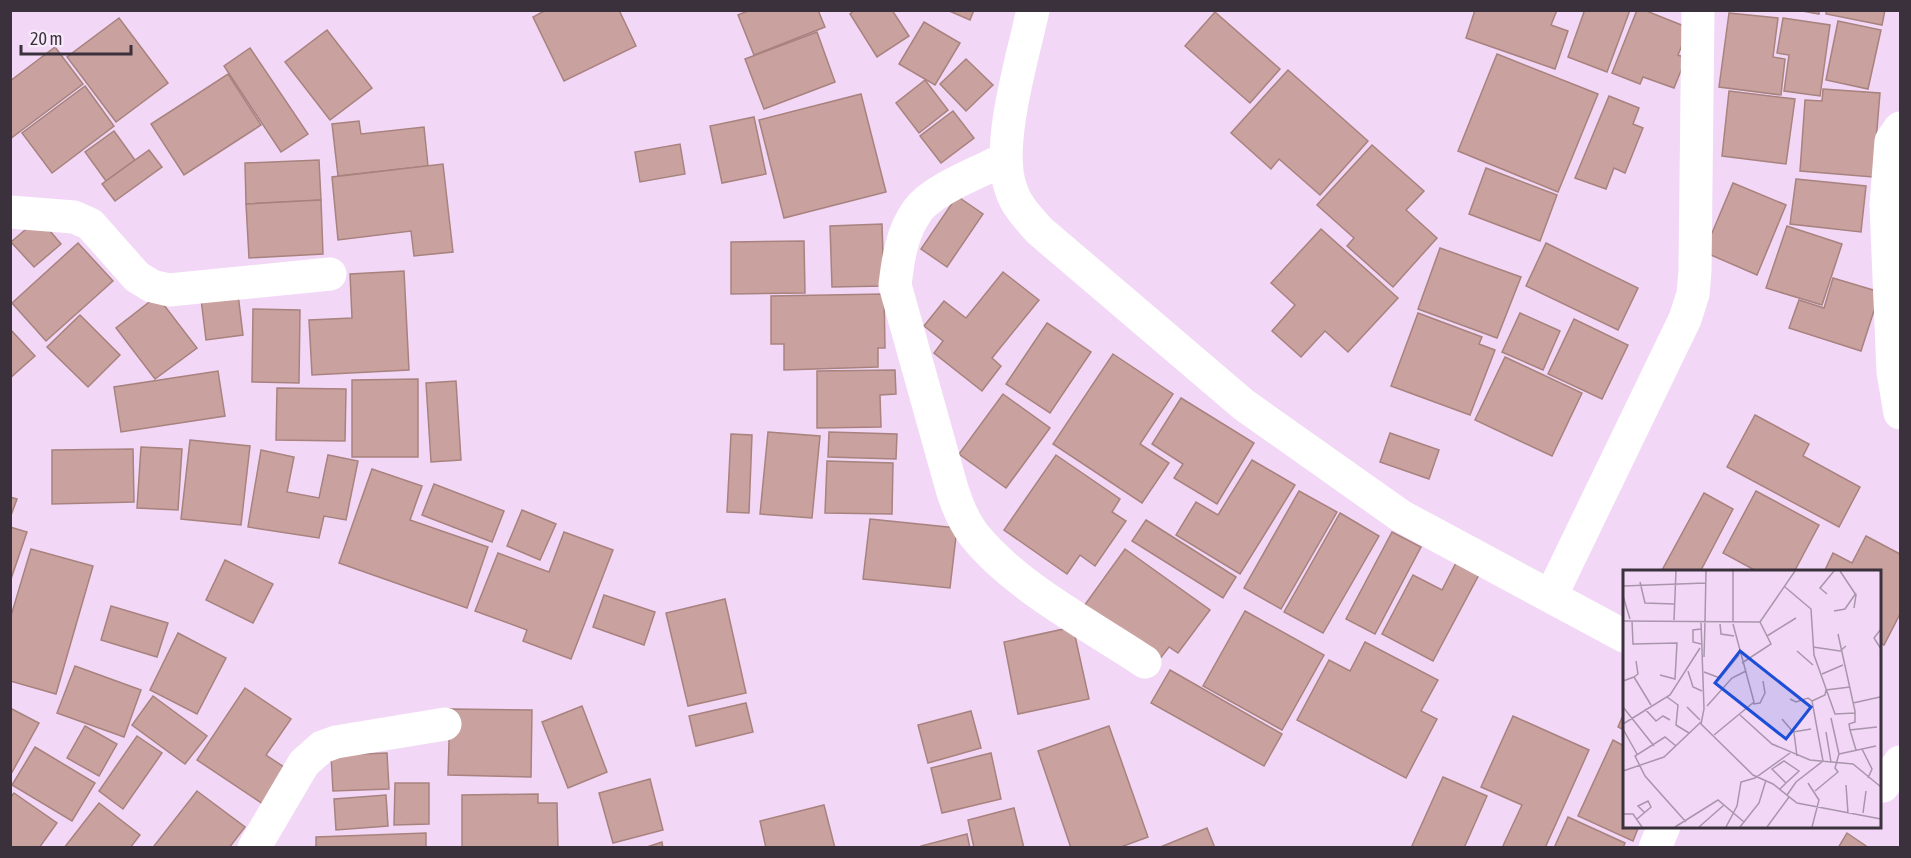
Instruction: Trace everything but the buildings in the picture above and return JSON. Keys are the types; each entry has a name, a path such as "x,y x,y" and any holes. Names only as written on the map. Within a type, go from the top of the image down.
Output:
{"street":[{"path":"1033,10 1005,159 1011,190 1023,213 1040,231 1244,405 1401,516 1623,635"},
{"path":"1551,596 1685,319 1693,294 1698,10"},
{"path":"1900,128 1891,141 1886,205 1893,372 1900,413"},
{"path":"1005,159 937,194 918,209 906,232 898,257 895,285 952,489 959,510 974,535 1020,579 1146,662"},
{"path":"10,212 74,217 90,224 136,277 152,286 170,290 330,274"},
{"path":"254,848 304,763 322,747 336,742 445,724"},
{"path":"1655,848 1663,828"}]}
